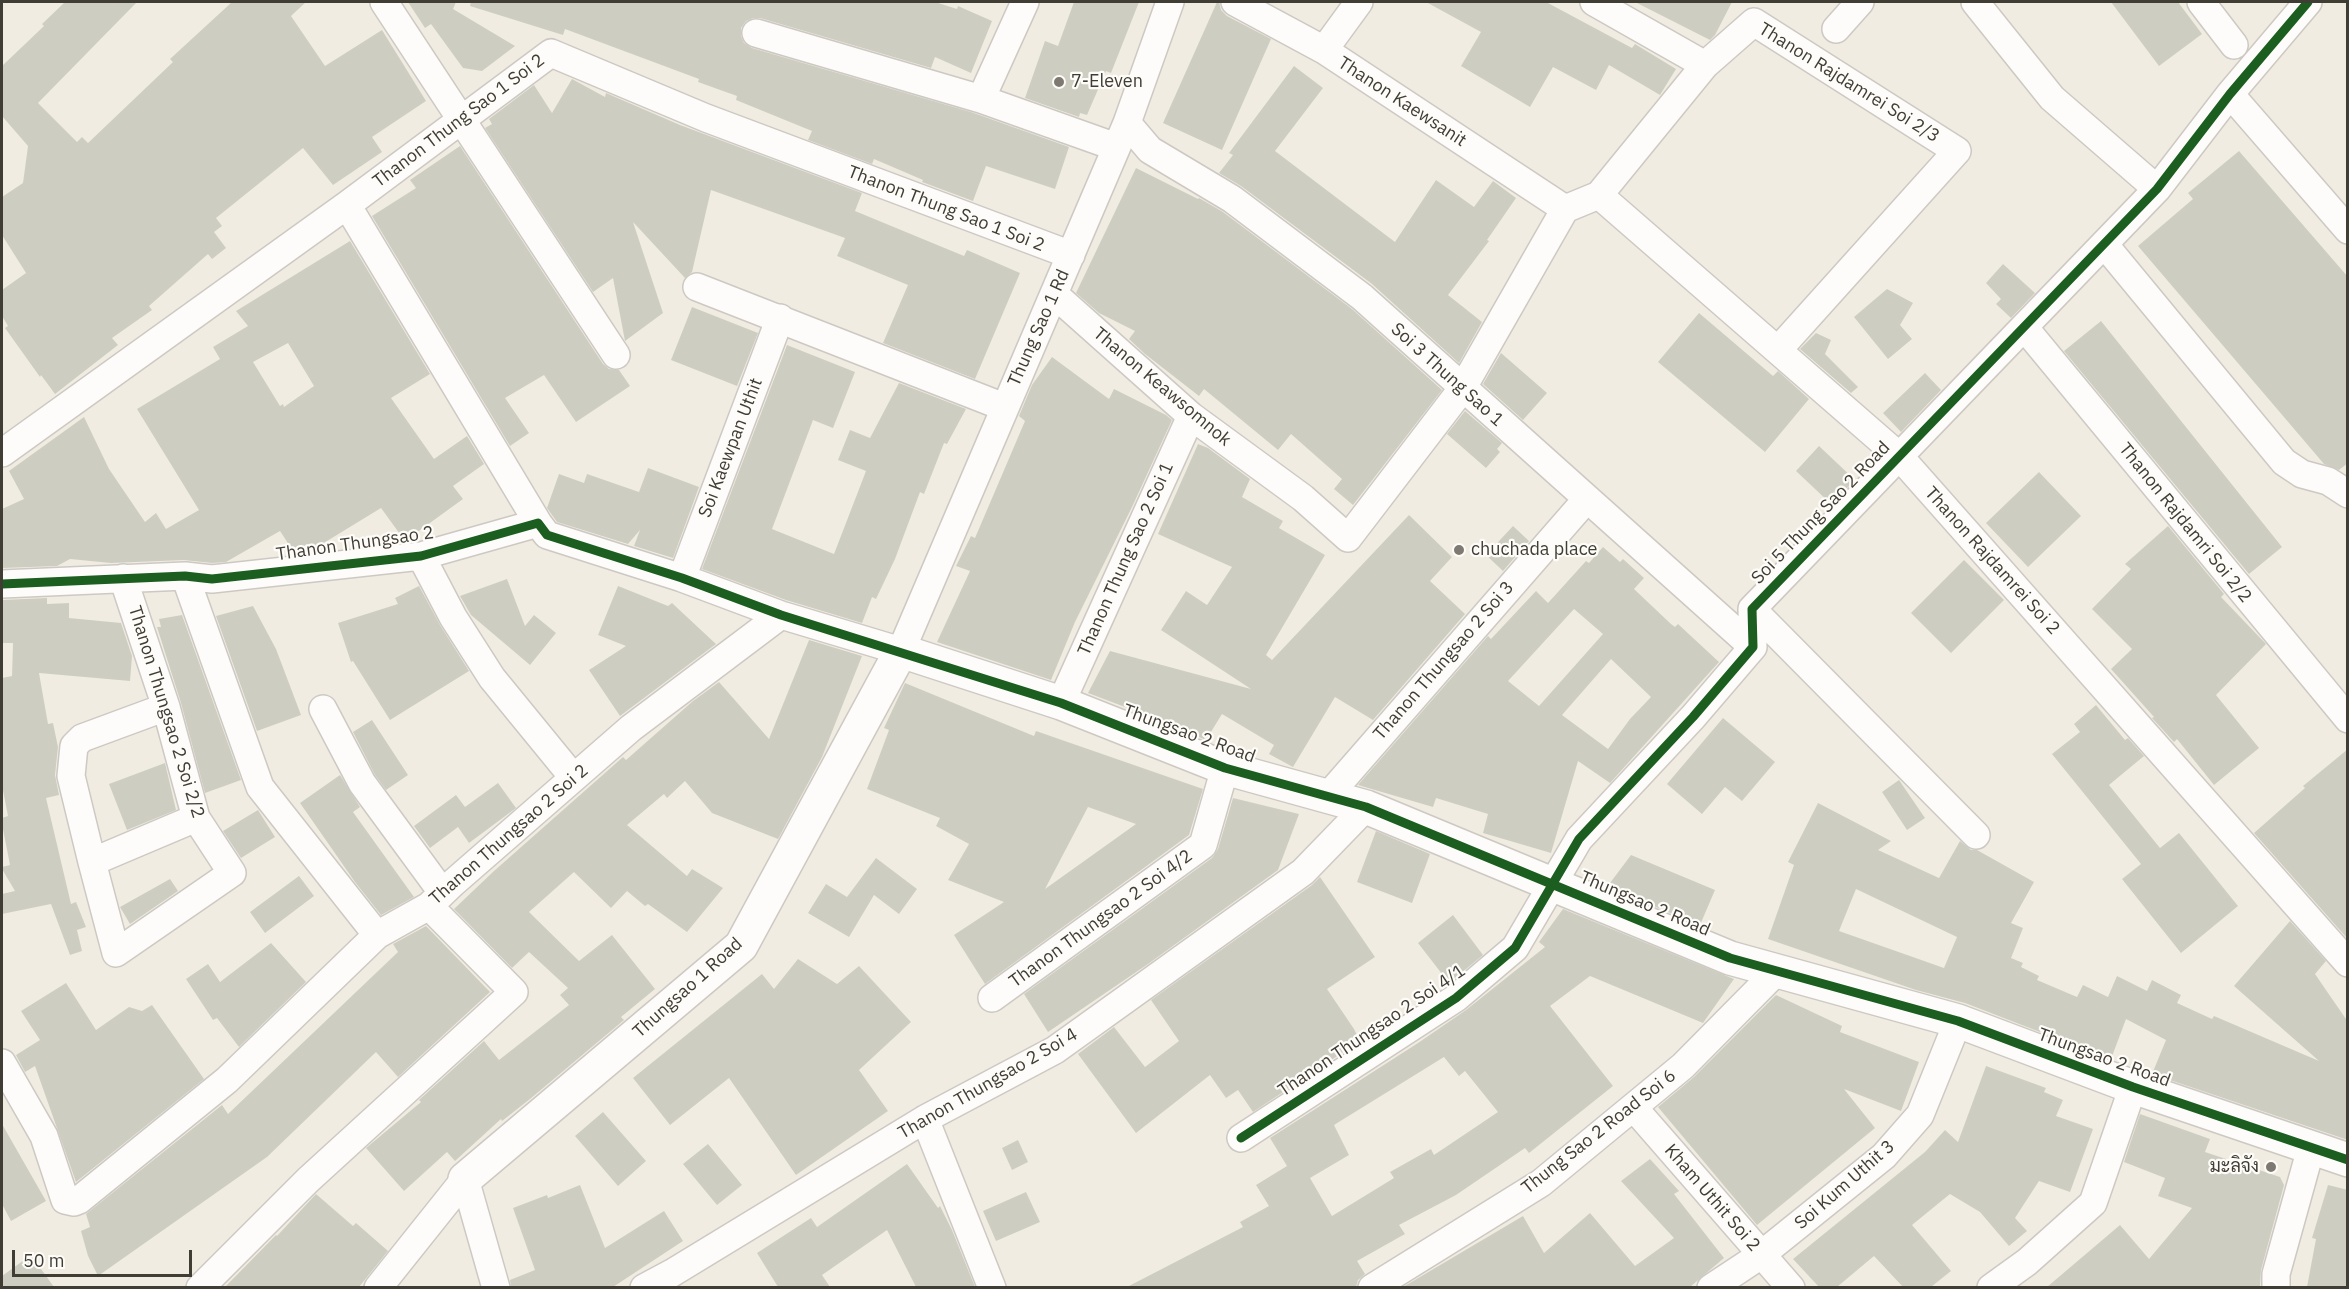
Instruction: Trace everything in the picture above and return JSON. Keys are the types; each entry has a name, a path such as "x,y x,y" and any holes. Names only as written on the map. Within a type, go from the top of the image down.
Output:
{"street":[{"path":"384,2 616,355"},
{"path":"981,99 1025,2"},
{"name":"Thung Sao 1 Rd","path":"901,651 1122,135 1170,2"},
{"name":"Thanon Kaewsanit","path":"1235,2 1324,50 1565,209"},
{"path":"1324,50 1359,2"},
{"path":"1462,389 1565,209 1599,195 1705,65 1594,2"},
{"path":"1836,29 1860,2"},
{"path":"1976,2 2052,98 2157,189"},
{"path":"2201,2 2234,45"},
{"name":"Soi 5 Thung Sao 2 Road","path":"1753,647 1752,609 2157,189 2229,94 2308,2"},
{"name":"Thanon Rajdamrei Soi 2/3","path":"1705,65 1754,22 1957,151 1778,350"},
{"path":"756,33 981,99 1122,135"},
{"name":"Thanon Thung Sao 1 Soi 2","path":"2,453 347,205 551,53 706,118 1071,255"},
{"path":"2229,94 2348,230"},
{"name":"Soi 3 Thung Sao 1","path":"1122,135 1232,200 1362,297 1586,500 1753,647"},
{"name":"Thanon Rajdamrei Soi 2","path":"1599,195 1899,456 2348,963"},
{"path":"347,205 547,535 682,578 781,615 901,651"},
{"path":"2104,244 2284,462 2302,474 2328,480 2348,494"},
{"path":"697,287 1004,407"},
{"name":"Thanon Keawsomnok","path":"1054,294 1191,416 1303,498 1348,538 1462,389"},
{"name":"Soi Kaewpan Uthit","path":"682,578 780,318"},
{"name":"Thanon Rajdamri Soi 2/2","path":"2024,327 2348,719"},
{"name":"Thanon Thung Sao 2 Soi 1","path":"1061,703 1191,416"},
{"name":"Thanon Thungsao 2 Soi 3","path":"1327,797 1586,500"},
{"name":"Thanon Thungsao 2","path":"2,584 185,576 212,579 421,556 538,523"},
{"path":"421,556 453,617 492,678 573,777"},
{"path":"185,576 260,787 377,934"},
{"name":"Thanon Thungsao 2 Soi 2/2","path":"92,862 116,953 232,873 196,818 166,707 123,578"},
{"path":"1752,609 1976,835"},
{"name":"Thanon Thungsao 2 Soi 2","path":"2,1063 44,1136 65,1200 74,1202 79,1200 227,1080 377,934 436,899 631,728 781,615"},
{"path":"1554,884 1579,839 1693,717 1753,647"},
{"name":"Thungsao 2 Road","path":"901,651 1061,703 1225,768 1365,807 1730,957 1958,1021 2133,1087 2348,1160"},
{"name":"Thungsao 1 Road","path":"465,1179 741,946 901,651"},
{"path":"166,707 82,738 74,746 71,776 92,862 196,818"},
{"path":"200,1287 308,1180 514,992 436,899 362,783 323,709"},
{"name":"Thanon Thungsao 2 Soi 4/2","path":"992,998 1203,845 1225,768"},
{"name":"Thanon Thungsao 2 Soi 4","path":"644,1287 675,1280 925,1119 1055,1050 1303,872 1365,807"},
{"name":"Thanon Thungsao 2 Soi 4/1","path":"1241,1138 1456,998 1515,948 1554,884"},
{"name":"Thung Sao 2 Road Soi 6","path":"1372,1287 1541,1182 1683,1066 1777,971"},
{"name":"Soi Kum Uthit 3","path":"1711,1287 1761,1256 1884,1156 1920,1115 1958,1021"},
{"path":"1991,1287 2027,1262 2093,1203 2133,1087"},
{"name":"Kham Uthit Soi 2","path":"1634,1108 1761,1256 1791,1287"},
{"path":"925,1119 992,1287"},
{"path":"2276,1287 2276,1274 2311,1148"},
{"path":"378,1287 465,1179"},
{"path":"465,1179 496,1287"}],"building":[{"path":"65,2 137,2 38,103 77,142 82,137 88,143 173,62 170,59 232,2 306,2 291,16 325,66 382,30 426,101 372,137 382,152 333,185 303,148 216,218 222,226 214,232 226,248 212,259 208,254 149,306 152,310 112,338 118,345 55,394 5,328 8,326 2,316 2,290 26,273 2,235 2,197 23,183 28,146 2,116 2,66 44,26 42,24"},
{"path":"408,2 456,2 453,9 515,46 482,71 463,68 431,24 425,28"},
{"path":"471,2 935,2 957,9 958,6 992,21 971,73 935,57 931,68 760,18 746,21 741,28 741,36 744,43 752,48 971,112 1069,147 1055,189 986,166 973,201 922,182 923,180 874,159 872,164 808,140 812,131 736,100 737,96 698,82 699,79 565,29 563,35 470,6"},
{"path":"1074,2 1139,2 1111,73 1106,71 1087,115 1080,113 1079,117 1025,98 1045,41 1058,46"},
{"path":"1217,2 1227,16 1271,39 1222,150 1163,123"},
{"path":"1426,2 1546,2 1632,48 1635,44 1676,69 1660,95 1609,65 1596,90 1553,67 1530,107 1461,66 1481,32"},
{"path":"1635,2 1732,2 1715,35 1710,40"},
{"path":"2111,2 2178,2 2202,34 2159,66"},
{"path":"1294,66 1323,88 1275,151 1395,242 1436,180 1474,207 1493,181 1516,198 1487,240 1489,241 1448,295 1482,322 1459,363 1372,284 1241,186 1219,173 1233,155 1229,153"},
{"path":"572,79 605,97 606,93 680,125 862,193 855,211 964,256 967,250 1020,273 975,379 883,343 908,285 837,256 845,238 711,190 692,272 685,278 633,222 663,313 625,341 613,278 593,292 485,128 492,124 489,119 534,85 552,113"},
{"path":"460,146 603,364 609,369 619,370 630,386 576,422 544,375 505,398 529,433 510,446 372,216 416,188 410,180"},
{"path":"2239,151 2348,277 2348,463 2339,470 2324,464 2138,246 2193,199 2188,193"},
{"path":"1136,168 1223,212 1352,309 1442,390 1353,505 1334,489 1342,479 1291,434 1278,450 1204,389 1199,396 1145,354 1129,339 1135,331 1099,313 1076,293"},
{"path":"350,241 430,374 391,398 434,459 467,436 484,464 453,486 463,499 405,541 381,508 309,552 295,554 280,531 226,562 184,560 111,563 70,559 57,566 2,568 2,509 24,499 9,471 84,417 109,469 145,522 156,513 166,529 199,510 137,409 220,359 213,347 248,326 236,311","holes":["288,343 314,386 284,407 283,404 280,406 253,362"]},
{"path":"2003,264 2035,293 2011,318 1996,304 2001,299 1986,283"},
{"path":"1887,289 1913,303 1900,325 1912,339 1888,359 1854,317"},
{"path":"692,307 758,333 737,386 671,360"},
{"path":"1699,313 1773,376 1778,371 1809,399 1765,452 1658,362"},
{"path":"2101,321 2282,547 2249,574 2064,351"},
{"path":"1816,333 1831,340 1825,354 1858,387 1851,393 1800,349"},
{"path":"787,345 855,372 833,428 813,420 772,529 834,554 866,471 838,460 850,430 870,438 899,383 966,409 947,444 944,443 924,494 920,492 895,559 876,599 872,597 862,623 786,600 702,569"},
{"path":"1501,353 1547,393 1523,420 1483,384"},
{"path":"1052,357 1109,399 1114,389 1172,420 1075,622 1051,680 937,642 970,571 956,566 971,536 975,538 1025,421 1019,416 1032,385"},
{"path":"1925,373 1941,390 1901,432 1883,413"},
{"path":"1465,411 1502,443 1497,449 1500,452 1486,468 1447,434"},
{"path":"1198,444 1208,448 1250,479 1242,497 1283,521 1279,528 1325,555 1266,655 1272,660 1409,515 1452,557 1430,581 1465,614 1373,720 1335,697 1293,767 1269,754 1274,745 1222,714 1206,740 1088,693 1110,651 1251,689 1161,630 1186,591 1207,605 1232,567 1158,534"},
{"path":"1819,446 1855,480 1831,504 1796,471"},
{"path":"648,468 699,487 673,558 634,546 640,530 628,544 557,522 547,508 559,474 584,483 587,474 639,492"},
{"path":"2039,472 2081,516 2028,567 1986,523"},
{"path":"1513,526 1529,541 1503,571 1486,555"},
{"path":"2168,526 2224,594 2221,597 2266,644 2216,695 2259,748 2214,785 2177,739 2174,742 2111,669 2132,649 2092,609 2131,569 2125,564"},
{"path":"1603,547 1620,562 1623,559 1644,578 1634,589 1671,624 1675,627 1678,624 1719,662 1610,783 1578,761 1551,853 1483,833 1488,814 1436,798 1433,807 1358,785 1488,636 1491,639 1536,591 1548,603 1586,561 1589,563","holes":["1574,609 1603,634 1539,706 1508,681","1611,659 1651,697 1630,719 1608,749 1562,715"]},
{"path":"1964,560 2004,600 1951,653 1911,613"},
{"path":"507,579 525,626 534,615 556,633 530,665 471,615 460,596"},
{"path":"419,586 469,671 390,720 353,661 351,662 338,623 398,604 395,598"},
{"path":"618,586 668,606 672,603 716,644 620,716 589,670 626,646 598,635"},
{"path":"47,598 47,604 69,603 69,618 121,623 132,656 130,681 39,673 48,724 53,723 58,747 55,775 59,795 46,798 71,904 76,902 86,927 77,930 82,951 70,955 51,904 2,914 2,894 15,891 2,869 10,865 2,824 2,818 8,816 2,785 2,678 12,676 13,643 2,643 2,600"},
{"path":"253,606 276,649 301,715 257,731 216,616"},
{"path":"182,615 241,780 205,793 181,703 157,627 161,627 159,619"},
{"path":"809,640 862,656 822,757 778,839 712,813 685,781 667,798 664,794 627,825 687,876 692,869 723,888 687,932 648,904 645,906 627,891 611,908 574,872 529,912 579,961 612,935 655,989 621,1017 624,1020 530,1099 502,1121 501,1119 455,1161 447,1152 404,1191 366,1148 421,1102 419,1100 484,1041 499,1060 569,1005 560,995 568,988 529,952 512,968 454,909 623,757 626,760 693,701 719,682 769,739"},
{"path":"905,683 1034,736 1036,731 1203,789 1189,835 985,984 954,935 1004,902 948,880 969,844 936,826 940,818 867,789 889,730 884,728","holes":["1088,807 1136,824 1045,889"]},
{"path":"2096,705 2125,740 2128,738 2144,756 2109,785 2160,848 2179,833 2238,906 2181,953 2122,879 2141,864 2052,754 2080,732 2074,724"},
{"path":"1723,718 1775,762 1742,801 1725,787 1702,814 1667,784"},
{"path":"372,720 408,775 386,790 375,775 353,732"},
{"path":"2348,749 2348,936 2346,937 2254,833 2305,788 2303,786"},
{"path":"165,763 176,810 127,830 109,784"},
{"path":"340,775 360,807 353,812 414,897 381,915 300,803"},
{"path":"1899,780 1925,818 1907,830 1882,792"},
{"path":"498,783 516,808 469,843 458,827 430,848 414,826 456,795 465,807"},
{"path":"1233,798 1299,814 1278,870 1148,964 1048,1032 1024,994 1212,858 1218,849"},
{"path":"1818,803 1891,841 1878,850 1939,878 1960,841 1971,850 1977,850 2034,882 2011,923 2023,928 2011,958 2023,963 2021,967 2039,976 2037,980 2077,997 2083,985 2108,997 2117,976 2147,991 2152,980 2181,995 2177,1003 2212,1019 2214,1016 2319,1061 2234,986 2290,921 2326,961 2315,974 2348,1022 2348,1140 2152,1074 2166,1040 2126,1019 2111,1059 2041,1028 2040,1032 1965,1003 1916,990 1768,939 1794,865 1788,862","holes":["1856,889 1957,937 1944,968 1839,931"]},
{"path":"258,810 275,837 241,858 223,831"},
{"path":"1376,831 1430,854 1412,903 1357,882"},
{"path":"1631,855 1715,890 1700,925 1607,887"},
{"path":"876,858 917,889 899,914 874,895 849,937 808,913 826,884 847,897"},
{"path":"299,876 314,896 265,933 250,912"},
{"path":"1320,877 1375,957 1327,989 1360,1041 1253,1112 1238,1090 1226,1098 1210,1075 1136,1133 1078,1054 1114,1027 1145,1067 1179,1041 1151,1000"},
{"path":"170,879 178,891 130,924 120,907"},
{"path":"1563,909 1734,979 1703,1023 1590,976 1550,1006 1613,1086 1529,1153 1525,1148 1456,1195 1399,1225 1405,1234 1357,1261 1365,1274 1358,1280 1356,1287 1127,1287 1243,1227 1240,1222 1269,1206 1256,1185 1287,1166 1270,1138 1466,1010 1545,947 1539,942","holes":["1444,1057 1459,1076 1465,1071 1498,1112 1434,1155 1431,1149 1390,1172 1394,1178 1332,1216 1310,1178 1349,1155 1334,1125"]},
{"path":"1453,915 1483,955 1449,983 1418,943"},
{"path":"426,926 490,992 398,1077 376,1052 267,1157 98,1276 88,1256 81,1231 90,1227 86,1214 222,1105 228,1114 398,952 393,944"},
{"path":"271,943 306,982 239,1047 217,1018 213,1020 186,979 208,964 220,982"},
{"path":"798,959 837,984 859,966 911,1022 859,1070 888,1111 796,1175 729,1078 670,1125 633,1078 762,974 774,989"},
{"path":"66,983 96,1030 129,1007 142,1011 152,1005 204,1079 76,1182 35,1066 25,1072 16,1055 40,1040 21,1011"},
{"path":"1776,995 1842,1026 1840,1032 1919,1062 1901,1111 1844,1089 1875,1128 1757,1225 1658,1107 1694,1077"},
{"path":"1986,1066 2046,1088 2044,1092 2063,1100 2056,1116 2093,1129 2070,1192 2039,1181 2015,1218 2027,1231 2009,1246 1980,1212 1950,1194 1912,1225 1951,1271 1931,1287 1903,1287 1874,1256 1837,1287 1819,1287 1793,1259 1925,1152 1945,1130 1958,1142"},
{"path":"603,1112 646,1161 618,1186 575,1136"},
{"path":"2140,1114 2210,1139 2205,1152 2280,1177 2284,1185 2261,1270 2260,1287 2047,1287 2120,1225 2149,1259 2192,1208 2158,1196 2165,1178 2124,1162"},
{"path":"2,1124 46,1201 11,1221 2,1204"},
{"path":"1018,1140 1028,1162 1012,1170 1002,1148"},
{"path":"708,1144 742,1185 717,1205 683,1164"},
{"path":"1650,1159 1679,1191 1674,1194 1724,1258 1690,1287 1403,1287 1523,1216 1544,1253 1590,1213 1635,1266 1674,1238 1621,1181"},
{"path":"907,1164 938,1208 940,1206 975,1287 916,1287 887,1230 822,1275 830,1287 778,1287 757,1253 811,1218 817,1227"},
{"path":"580,1185 605,1248 664,1211 683,1241 613,1287 511,1287 510,1280 535,1270 513,1208 547,1195 548,1198"},
{"path":"2328,1185 2348,1190 2348,1287 2307,1287 2316,1239 2312,1238"},
{"path":"1026,1192 1040,1222 996,1241 983,1211"},
{"path":"316,1194 353,1226 356,1223 388,1251 359,1287 225,1287 277,1236"},
{"path":"31,1255 54,1287 2,1287 2,1276"}],"cycle path":[{"path":"1241,1138 1456,998 1515,948 1579,839 1693,717 1753,647 1752,609 2157,189 2230,94 2308,2"},
{"path":"2,584 185,576 212,579 421,556 538,523 547,535 682,578 781,615 1061,703 1225,768 1366,807 1730,958 1958,1021 2133,1087 2348,1160"}],"place":[{"name":"7-Eleven","path":"1059,82"},
{"name":"chuchada place","path":"1459,550"},
{"name":"มะลิจัง","path":"2271,1167"}]}
